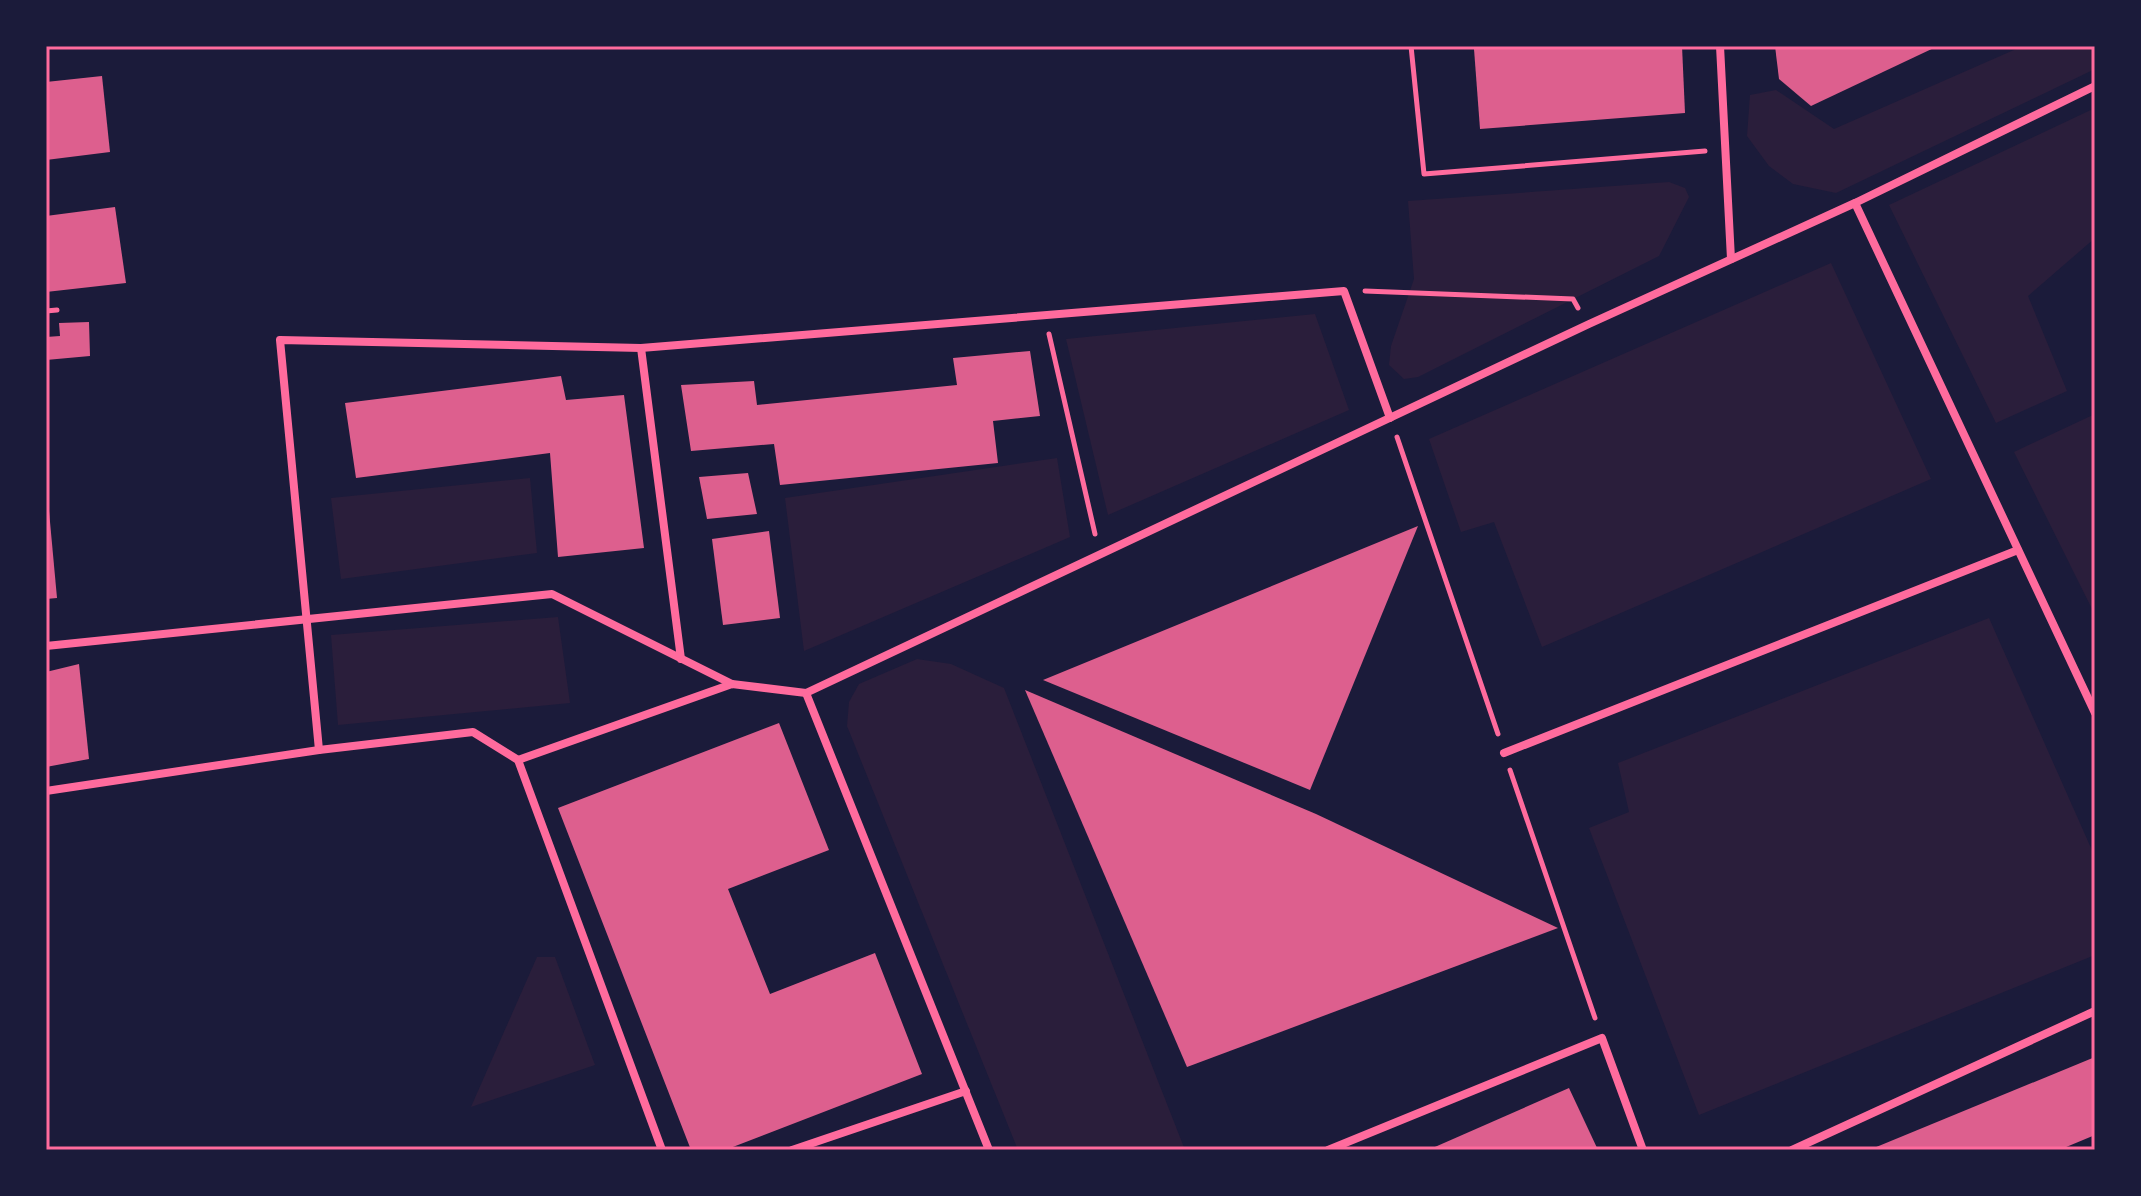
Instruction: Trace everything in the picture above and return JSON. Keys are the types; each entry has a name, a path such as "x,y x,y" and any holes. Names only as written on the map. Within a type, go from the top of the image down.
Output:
{"street":[{"path":"1720,46 1731,259"},
{"path":"46,646 552,594 732,684 806,693 1589,324 1855,203 2095,86"},
{"path":"1855,203 2095,713"},
{"path":"319,750 280,340 641,348 1344,291 1390,418"},
{"path":"641,348 681,659"},
{"path":"1504,753 2018,550"},
{"path":"518,760 732,684"},
{"path":"806,693 989,1150"},
{"path":"46,791 319,750 473,732 518,760 662,1150"},
{"path":"1792,1150 2095,1011"},
{"path":"1328,1150 1602,1038 1643,1150"},
{"path":"792,1150 966,1091"}],"path":[{"path":"1411,46 1424,174 1726,149"},
{"path":"1344,291 1573,299 1589,324"},
{"path":"46,311 57,310"},
{"path":"1045,315 1100,555"},
{"path":"1390,418 1602,1038"}],"shaded area":[{"path":"2023,46 2095,46 2095,69 1836,193 1793,184 1769,166 1747,136 1750,95 1776,90 1834,129"},
{"path":"2095,108 2095,238 2028,296 2067,391 1996,423 1889,205"},
{"path":"1669,182 1685,188 1689,197 1659,256 1418,377 1404,379 1389,365 1391,346 1414,279 1408,201"},
{"path":"1831,263 1931,479 1542,647 1494,522 1461,532 1429,439"},
{"path":"1315,314 1349,410 1108,515 1066,339"},
{"path":"2095,414 2095,615 2014,452"},
{"path":"1057,458 1070,537 804,651 785,498"},
{"path":"530,478 537,553 341,579 331,498"},
{"path":"558,617 570,703 338,725 331,635"},
{"path":"1989,618 2095,857 2095,955 1699,1115 1589,828 1629,812 1618,763"},
{"path":"917,659 951,664 1004,688 1185,1150 1018,1150 847,726 849,702 859,684"},
{"path":"537,957 555,957 595,1065 471,1107"}],"building":[{"path":"1682,46 1685,113 1480,129 1474,49"},
{"path":"1775,46 1938,46 1811,106 1779,79"},
{"path":"102,76 110,152 46,160 46,82"},
{"path":"115,207 126,283 46,292 46,216"},
{"path":"89,322 90,356 46,360 46,337 60,336 59,323"},
{"path":"1030,351 1040,416 993,421 998,463 780,485 774,444 691,451 681,385 754,381 757,405 957,385 953,358"},
{"path":"561,376 566,400 624,395 644,548 558,557 550,453 356,478 345,403"},
{"path":"748,473 757,514 707,519 699,477"},
{"path":"46,500 57,598 46,599"},
{"path":"1418,526 1310,790 1043,680"},
{"path":"769,531 780,618 723,625 712,539"},
{"path":"79,664 89,759 46,767 46,672"},
{"path":"1025,690 1316,814 1558,928 1187,1067"},
{"path":"779,723 829,850 728,889 770,994 875,953 922,1074 725,1150 691,1150 558,808"},
{"path":"2095,1057 2095,1135 2059,1150 1869,1150"},
{"path":"1569,1088 1598,1150 1428,1150"}]}
